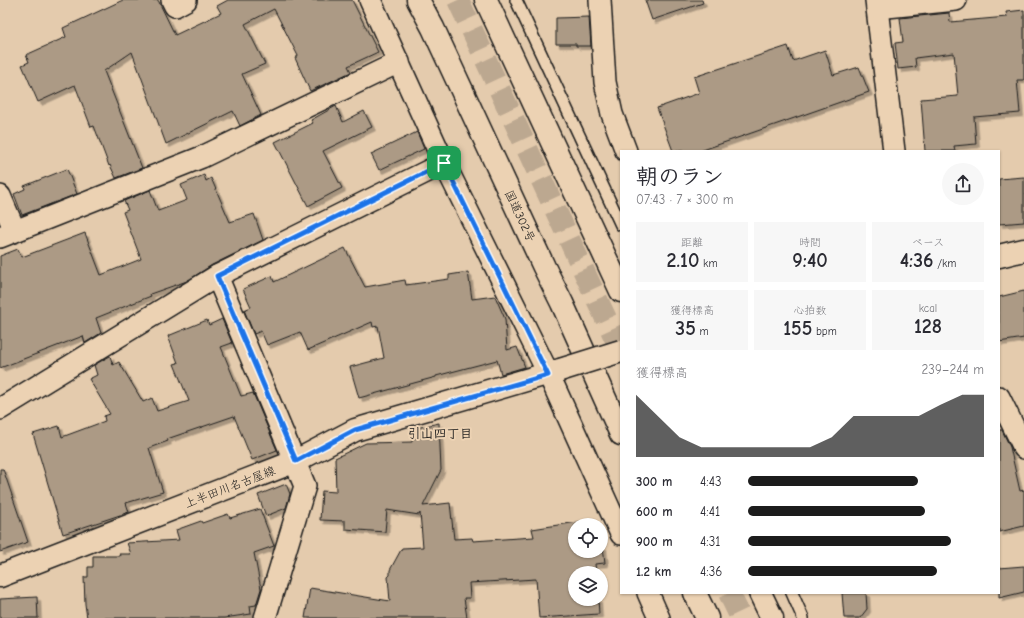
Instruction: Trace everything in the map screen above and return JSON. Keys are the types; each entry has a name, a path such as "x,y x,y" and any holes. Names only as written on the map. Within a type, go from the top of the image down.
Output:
{"main road":[{"name":"国道302号","path":"418,0 436,35 562,303 620,432"},
{"path":"486,0 620,289"},
{"path":"1000,256 1024,250"},
{"name":"上半田川名古屋線","path":"0,576 296,461 355,430 554,373 620,351"},
{"path":"695,594 707,618"},
{"path":"760,594 772,618"}],"street":[{"path":"172,0 175,6 186,0"},
{"path":"370,0 444,163 554,373 620,532"},
{"path":"600,0 605,82 612,114 626,150"},
{"path":"894,150 876,4 956,0"},
{"path":"0,196 8,234 202,157 399,62"},
{"path":"0,409 217,276 444,163"},
{"path":"217,276 296,461 305,486 265,618"},
{"path":"1000,399 1024,448"},
{"path":"648,594 659,618"}],"lane":[{"path":"516,0 620,223"},
{"path":"792,594 803,618"}],"building":[{"path":"123,0 158,0 175,35 221,13 217,6 228,0 352,0 378,52 348,66 351,72 310,91 295,58 298,56 274,9 245,24 265,64 242,74 261,115 240,126 233,111 166,144 132,52 104,71 142,168 116,178 110,165 109,166 94,126 91,127 75,85 38,102 22,65 29,62 26,55 66,37 63,28"},
{"path":"645,0 702,0 703,3 652,20"},
{"path":"1024,10 1024,80 1017,80 1020,113 974,117 976,144 954,146 955,150 925,150 921,99 958,96 954,53 915,58 916,67 898,69 895,43 903,42 900,18 949,13 950,22 1007,17 1006,12"},
{"path":"589,17 591,46 556,44 556,18"},
{"path":"788,46 793,61 825,50 833,75 859,67 869,92 703,150 673,150 657,108 699,93 694,77"},
{"path":"336,106 343,122 364,111 372,127 323,151 342,188 308,206 275,142 313,123 311,120"},
{"path":"417,132 424,149 379,170 371,154"},
{"path":"67,169 77,194 22,215 14,194 25,189 24,186"},
{"path":"204,175 206,181 211,178 230,222 254,214 263,240 212,265 187,281 150,294 151,296 96,318 101,333 85,343 83,336 0,368 0,256 18,249 22,257 85,233 101,275 141,259 123,212 128,210 124,201 150,190 158,211 187,200 181,185"},
{"path":"1024,177 1024,222 1000,224 1000,179"},
{"path":"345,248 365,287 405,280 406,285 449,279 449,275 468,272 472,299 495,296 505,319 507,350 517,347 525,367 501,374 497,360 359,398 350,367 384,358 378,326 373,327 372,322 308,350 300,332 267,345 261,331 254,334 244,310 251,307 243,289 272,276 274,282"},
{"path":"1024,291 1024,338 1000,342 1000,297"},
{"path":"222,319 232,343 221,347 241,396 253,393 277,450 252,460 234,416 167,439 168,441 149,448 163,492 126,503 129,512 63,534 33,434 59,426 62,437 105,421 104,416 110,414 89,379 97,375 94,365 110,356 113,365 119,362 143,402 152,398 157,411 189,401 174,364 178,363 168,336 207,320 209,325"},
{"path":"439,423 441,470 423,506 450,503 454,539 472,538 473,541 534,537 532,529 568,524 568,558 604,558 605,563 595,564 595,566 568,566 568,606 598,606 599,614 539,618 536,579 469,583 470,598 464,598 467,618 305,618 310,588 390,601 388,577 390,575 390,570 402,548 423,547 420,513 419,515 387,510 385,532 345,529 345,521 320,520 322,491 336,492 335,458 366,443 412,442 412,438 416,438 416,428"},
{"path":"1000,430 1002,430 1010,447 1020,491 1024,490 1024,526 1000,532"},
{"path":"0,469 3,469 28,542 0,552"},
{"path":"286,484 290,494 286,508 266,516 258,495"},
{"path":"260,509 274,546 254,553 261,589 256,605 250,606 251,614 224,618 87,618 84,577 88,577 88,567 93,567 93,556 120,556 119,554 131,554 127,543 179,540 176,530 201,521 202,523 228,514 230,518"},
{"path":"1024,566 1024,592 999,598 1000,568"},
{"path":"842,594 866,594 867,609 860,618 844,618"},
{"path":"37,597 38,618 0,618 0,599"}],"tunnel":[{"path":"458,0 620,349"},
{"path":"729,594 741,618"}],"district":[{"name":"引山四丁目","path":"440,433"}],"route":[{"path":"444,163 548,375 355,430 296,461 217,276 444,163"}]}
